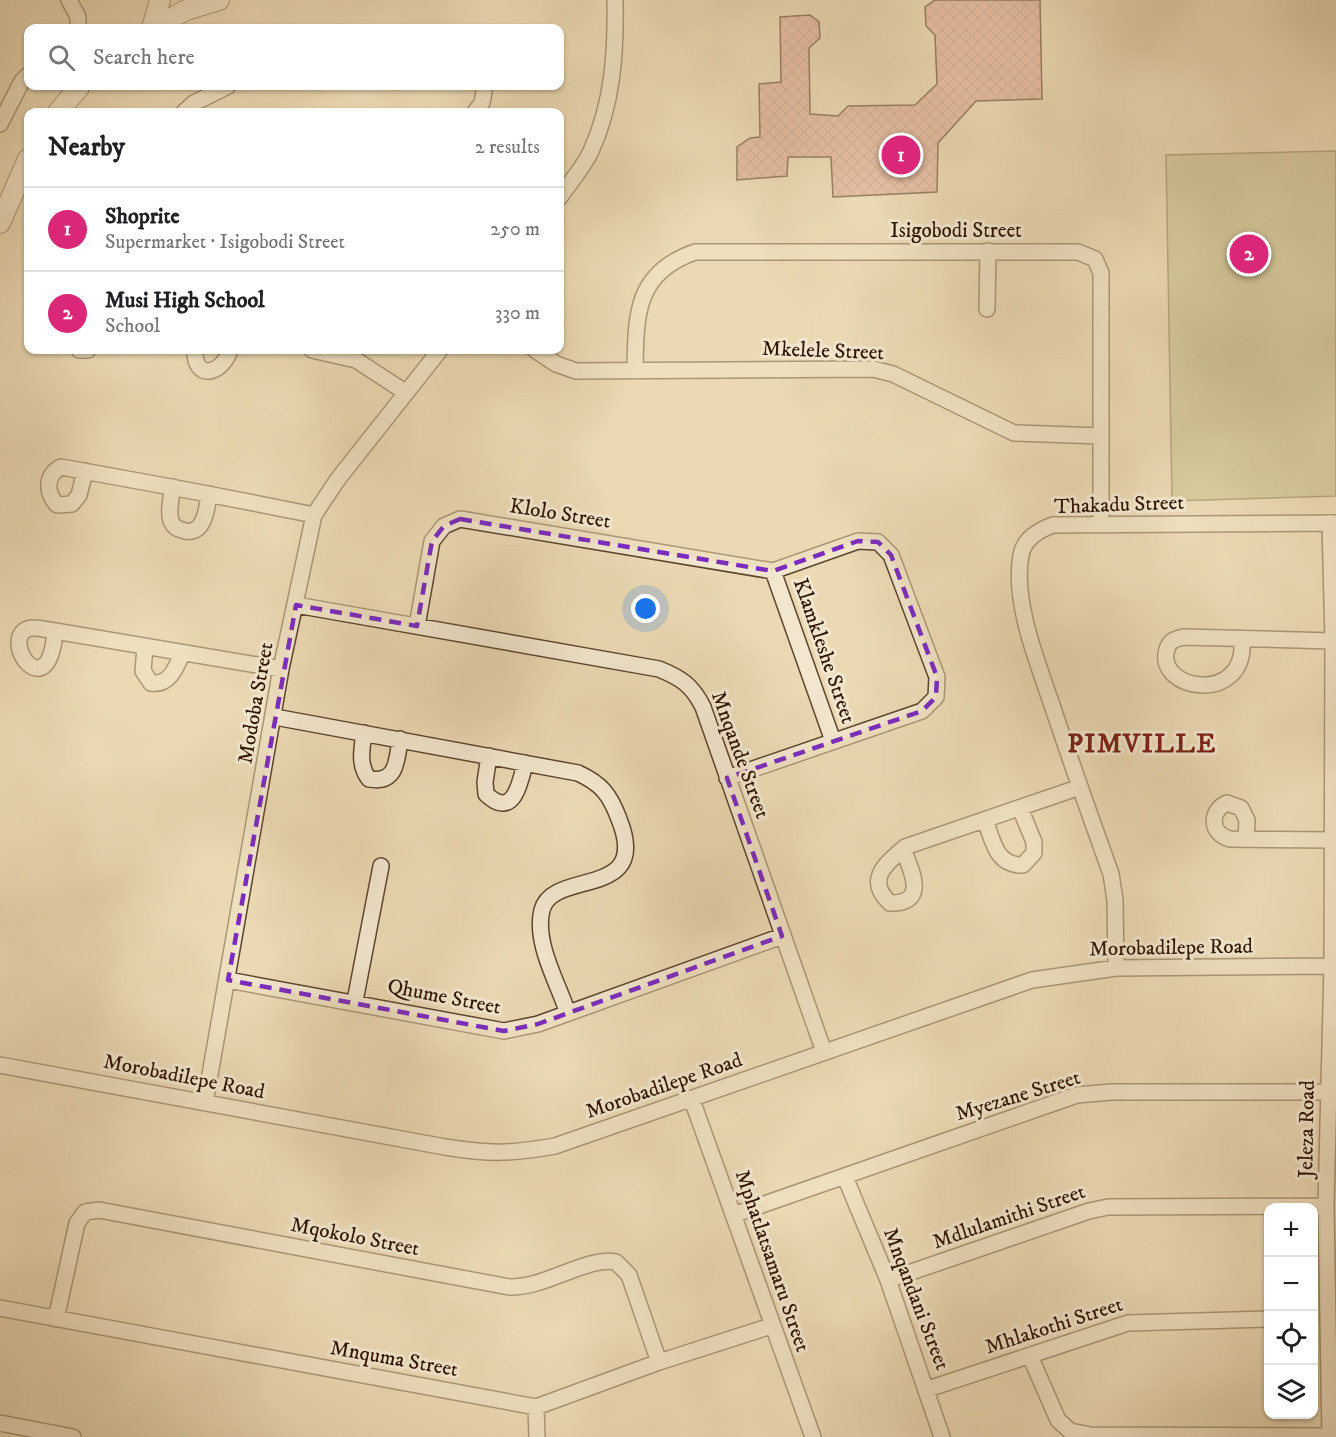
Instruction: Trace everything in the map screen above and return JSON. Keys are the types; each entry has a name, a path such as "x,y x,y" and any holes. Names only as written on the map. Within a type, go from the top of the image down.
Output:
{"street":[{"path":"69,0 78,17 78,24"},
{"path":"154,24 160,0"},
{"path":"158,24 183,5 219,0"},
{"path":"564,190 591,153 604,117 616,47 615,0"},
{"path":"0,124 24,79"},
{"path":"61,108 77,90"},
{"path":"188,108 220,90"},
{"path":"478,108 482,103 484,90"},
{"path":"0,223 24,168"},
{"path":"987,309 988,251"},
{"name":"Isigobodi Street","path":"635,369 636,316 644,294 658,275 674,260 695,252 1078,252 1095,259 1101,273 1101,523"},
{"path":"195,354 199,367 207,371 217,370 224,365 228,354"},
{"path":"330,354 356,360 405,392"},
{"name":"Modoba Street","path":"205,1103 275,717 281,669 314,515 405,392 437,354"},
{"name":"Mkelele Street","path":"541,354 556,364 576,371 873,369 893,374 1014,433 1101,436"},
{"path":"84,471 314,515"},
{"path":"173,487 171,520 174,526 184,531 196,530 201,525 209,494"},
{"name":"Klolo Street","path":"417,626 432,541 444,526 460,519 773,571"},
{"name":"Thakadu Street","path":"1116,968 1115,900 1111,874 1027,630 1021,553 1028,540 1039,530 1053,525 1333,523"},
{"name":"Jeleza Road","path":"1330,1437 1321,1319 1334,966 1333,523"},
{"name":"Klamkleshe Street","path":"727,778 922,711 936,697 936,677 891,555 878,542 858,541 773,571 833,741"},
{"name":"Mnqande Street","path":"296,604 659,669 681,678 695,690 703,707 824,1052"},
{"path":"55,631 281,669"},
{"path":"1242,640 1243,653 1238,671 1228,679 1215,684 1191,684 1181,681 1168,669 1165,662 1168,646 1173,640 1184,637 1333,641"},
{"path":"145,647 143,671 151,683 157,684 171,676 182,654"},
{"path":"275,717 578,773 597,782 610,795 625,833 627,848 620,866 606,876 554,894 542,908 539,931 567,1011"},
{"path":"364,733 361,760 363,771 369,779 379,781 388,777 395,768 400,739"},
{"path":"489,756 485,782 486,794 493,801 504,803 513,798 519,790 525,763"},
{"path":"903,849 1080,787"},
{"path":"985,819 996,851 1003,861 1013,865 1023,865 1034,853 1034,842 1020,808"},
{"path":"1246,839 1332,840"},
{"path":"355,1001 381,866"},
{"name":"Qhume Street","path":"228,980 355,1001 504,1031 538,1024 567,1011 782,936"},
{"name":"Morobadilepe Road","path":"0,1065 489,1154 555,1146 1032,981 1116,968 1334,966"},
{"name":"Myezane Street","path":"733,1215 1077,1095 1111,1092 1328,1092"},
{"name":"Mphatlatsamaru Street","path":"692,1100 771,1326 813,1437"},
{"name":"Mnqandani Street","path":"845,1177 888,1280 928,1389 942,1437"},
{"name":"Mdlulamithi Street","path":"888,1280 1089,1211 1108,1207 1326,1206"},
{"name":"Mqokolo Street","path":"56,1319 77,1223 84,1212 99,1210 509,1287 525,1287 599,1262 616,1262 629,1275 659,1362"},
{"name":"Mnquma Street","path":"0,1308 536,1407"},
{"name":"Mhlakothi Street","path":"928,1389 1128,1323 1264,1319"},
{"path":"537,1437 536,1407 659,1362 771,1326"},
{"path":"1030,1356 1058,1420 1070,1431 1091,1435 1330,1437"},
{"path":"0,1423 73,1437"}],"highlighted area":[{"path":"460,519 773,571 858,541 878,542 891,555 937,677 936,697 922,711 727,778 782,936 538,1024 504,1031 228,980 296,605 417,626 432,541 444,526"}],"shaded area":[{"path":"1336,151 1336,496 1172,501 1166,155"}],"building":[{"path":"935,0 1040,0 1042,99 976,101 938,143 937,192 833,197 831,157 788,157 787,176 737,180 737,147 750,138 760,137 759,84 781,82 780,17 810,15 819,22 820,38 809,48 810,114 838,116 848,106 915,105 937,84 935,35 926,26 925,7"}],"place":[{"name":"Shoprite","path":"901,155"},
{"name":"Musi High School","path":"1249,254"}],"district":[{"name":"PIMVILLE","path":"1142,744"}]}
